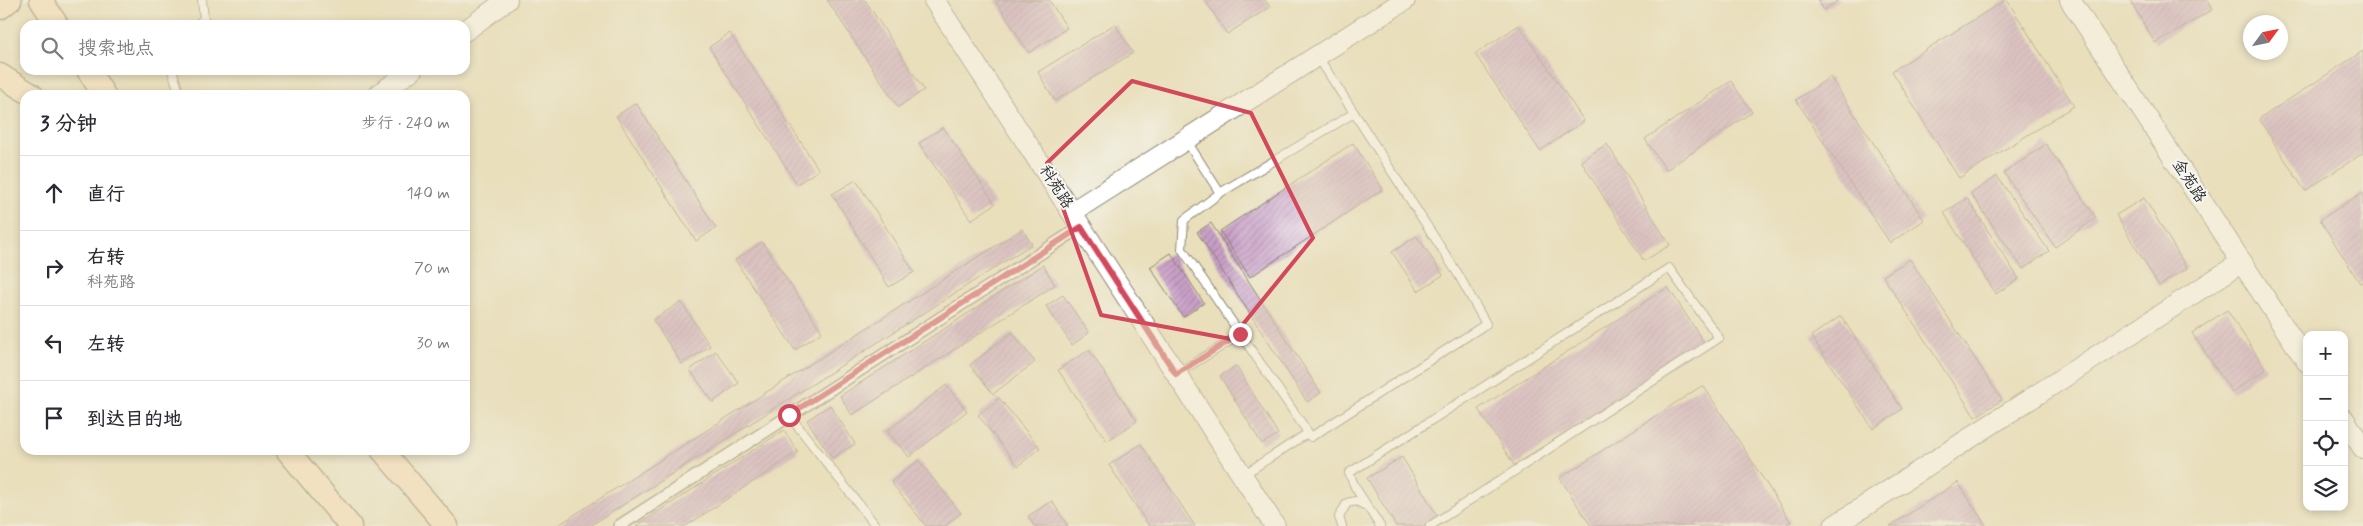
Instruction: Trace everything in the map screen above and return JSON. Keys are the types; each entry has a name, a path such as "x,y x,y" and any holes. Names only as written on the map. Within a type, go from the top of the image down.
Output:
{"main road":[{"path":"0,8 10,0"},
{"path":"41,0 55,20"},
{"path":"0,75 24,90"},
{"path":"91,75 101,90"},
{"path":"291,455 350,526"},
{"path":"386,455 447,526"}],"street":[{"path":"470,27 507,0"},
{"name":"科苑路","path":"934,0 1275,526"},
{"path":"618,526 789,415 1076,220 1186,140 1405,0"},
{"name":"金苑路","path":"2070,0 2303,356"},
{"path":"385,90 405,75"},
{"path":"1834,526 2242,262"},
{"path":"2345,421 2363,448"}],"lane":[{"path":"202,0 203,20"},
{"path":"1318,56 1458,274 1486,324 1311,437 1182,250 1184,220 1220,192 1354,113"},
{"path":"174,75 178,90"},
{"path":"1186,140 1220,192"},
{"path":"1380,526 1349,473 1669,268 1719,338 1430,526"},
{"path":"1176,374 1240,334"},
{"path":"789,415 876,526"},
{"path":"1242,476 1308,433"},
{"path":"1342,526 1339,517 1346,503 1356,500 1368,507 1375,526"}],"highlighted area":[{"path":"1132,81 1251,113 1313,238 1231,339 1101,315 1047,163"}],"building":[{"path":"827,0 865,0 924,90 898,107"},
{"path":"995,0 1049,0 1067,28 1029,53"},
{"path":"1205,0 1265,0 1270,7 1227,34"},
{"path":"1818,0 1839,0 1824,10"},
{"path":"2007,0 2074,106 1959,178 1892,71"},
{"path":"2130,0 2207,0 2212,10 2155,43"},
{"path":"1115,24 1133,53 1055,101 1038,72"},
{"path":"1519,25 1584,121 1540,151 1475,54"},
{"path":"730,33 819,170 797,184 709,47"},
{"path":"2363,51 2363,153 2305,191 2259,119"},
{"path":"1830,77 1924,220 1890,243 1796,100"},
{"path":"1731,81 1752,112 1666,170 1645,139"},
{"path":"636,103 716,228 696,241 616,116"},
{"path":"943,127 995,204 971,220 919,143"},
{"path":"1353,143 1383,189 1250,277 1220,231"},
{"path":"1607,144 1670,245 1644,261 1581,161"},
{"path":"2046,144 2096,218 2055,247 2004,173"},
{"path":"1997,176 2049,251 2023,269 1971,194"},
{"path":"856,180 914,272 889,287 832,194"},
{"path":"2363,192 2363,282 2360,283 2320,220"},
{"path":"1967,198 2019,279 1996,294 1944,213"},
{"path":"2144,198 2187,268 2159,286 2116,215"},
{"path":"1211,223 1321,393 1307,402 1197,232"},
{"path":"1022,229 1032,244 590,526 557,526"},
{"path":"1417,236 1443,275 1418,291 1392,252"},
{"path":"762,242 822,332 795,350 735,260"},
{"path":"1171,253 1204,303 1183,317 1150,267"},
{"path":"1910,259 2002,400 1975,417 1883,276"},
{"path":"1043,265 1055,285 852,415 840,396"},
{"path":"1668,287 1705,344 1514,465 1478,409"},
{"path":"1063,295 1089,333 1072,345 1046,306"},
{"path":"681,302 710,346 682,364 653,320"},
{"path":"2227,310 2266,369 2232,392 2192,333"},
{"path":"1841,316 1902,409 1873,429 1811,336"},
{"path":"1012,332 1035,362 993,394 970,365"},
{"path":"1089,350 1137,421 1107,441 1058,370"},
{"path":"716,351 739,383 713,402 690,370"},
{"path":"1236,366 1278,434 1262,444 1220,376"},
{"path":"946,385 967,411 909,457 887,431"},
{"path":"1703,385 1791,522 1785,526 1591,526 1560,478"},
{"path":"999,398 1040,448 1018,466 978,415"},
{"path":"830,405 855,444 832,458 807,420"},
{"path":"784,430 798,452 686,526 636,526"},
{"path":"1141,444 1195,526 1149,526 1109,465"},
{"path":"1402,457 1438,517 1424,526 1396,526 1367,478"},
{"path":"918,460 961,513 945,526 926,526 891,482"},
{"path":"1958,482 1986,526 1890,526"},
{"path":"1052,501 1068,526 1034,526 1028,516"}],"route":[{"path":"789,415 1081,227 1176,374 1240,334"}]}
